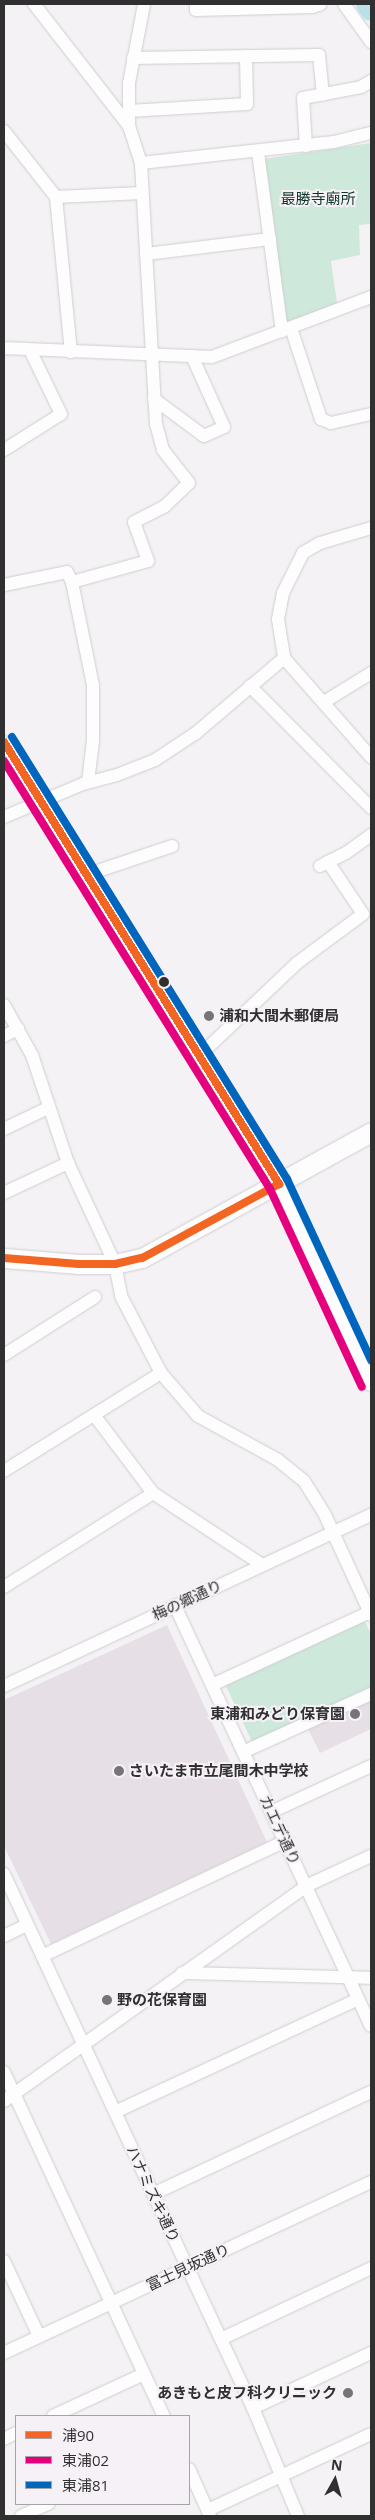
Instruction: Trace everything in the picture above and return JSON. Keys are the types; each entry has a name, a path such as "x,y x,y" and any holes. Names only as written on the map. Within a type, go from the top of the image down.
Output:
{"highway":[{"path":"4,1258 71,1264 115,1264 142,1258 170,1245 371,1132"}],"main road":[{"path":"279,1184 371,1383"}],"street":[{"path":"34,4 130,126"},
{"path":"72,582 148,561 134,522 165,506 188,483 163,450 156,424 141,163 130,126 129,111 133,58 144,4"},
{"path":"196,4 196,10 312,7 321,4"},
{"path":"344,4 371,42"},
{"path":"133,58 320,54 323,95"},
{"path":"129,111 247,104 246,56"},
{"path":"306,146 303,98 361,87 371,81"},
{"path":"4,131 56,198 71,352"},
{"path":"141,163 306,146 371,134"},
{"path":"258,152 270,239 287,330 321,419 332,423 371,414"},
{"path":"56,198 142,194"},
{"path":"146,254 270,239"},
{"path":"4,348 212,357 371,297"},
{"path":"5,446 61,414 30,350"},
{"path":"154,399 204,436 224,427 192,356"},
{"path":"371,528 320,543 302,553 286,585 278,619 284,658 371,756"},
{"path":"4,586 68,572 72,582 93,685 93,742 88,782"},
{"path":"4,817 88,782 117,775 161,756 196,733 284,658"},
{"path":"324,702 371,673"},
{"path":"250,686 371,808"},
{"path":"4,742 279,1184"},
{"path":"199,1056 298,964 363,914 324,864 371,835"},
{"path":"86,875 172,846"},
{"path":"4,1004 32,1055 68,1164 115,1264 122,1296 161,1373 198,1416 278,1460 296,1473 311,1490 370,1613 212,1685"},
{"path":"4,1036 18,1029"},
{"path":"4,1129 48,1108"},
{"path":"4,1194 68,1164"},
{"path":"4,1355 95,1297"},
{"path":"4,1471 161,1373"},
{"path":"94,1415 153,1493 262,1565"},
{"path":"4,1587 153,1493"},
{"name":"梅の郷通り","path":"4,1686 371,1515"},
{"name":"カエデ通り","path":"175,1606 371,2026"},
{"path":"243,1752 371,1694"},
{"path":"272,1812 371,1766"},
{"path":"42,1956 285,1842"},
{"path":"4,2101 306,1886 371,1856"},
{"name":"ハナミズキ通り","path":"4,1874 253,2408 283,2475 298,2516"},
{"path":"4,1936 27,1925"},
{"path":"182,1973 349,1979 371,1978"},
{"path":"115,2112 358,1998"},
{"path":"4,2072 164,2415"},
{"path":"153,2194 371,2092"},
{"name":"富士見坂通り","path":"4,2353 371,2182"},
{"path":"4,2261 39,2336"},
{"path":"220,2339 371,2268"},
{"path":"253,2408 371,2353"},
{"path":"55,2415 144,2374"},
{"path":"190,2471 209,2513 283,2475 371,2434"},
{"path":"21,2516 46,2505"}],"shaded area":[{"name":"さいたま市立尾間木中学校","path":"167,1625 267,1842 51,1944 4,1846 4,1700"},
{"name":"東浦和みどり保育園","path":"371,1699 371,1729 320,1753 308,1729"}],"green space":[{"name":"最勝寺廟所","path":"371,143 371,224 359,225 360,255 331,261 337,303 286,323 264,159"},
{"path":"360,1621 366,1623 371,1635 371,1687 252,1742 225,1684"}],"waterway":[{"path":"367,4 371,10"}],"transit line":[{"name":"東浦81","path":"12,737 287,1179 371,1360"},
{"name":"浦90","path":"4,742 279,1184"},
{"name":"東浦02","path":"4,761 270,1189 362,1387"},
{"name":"浦90","path":"4,1258 79,1264 115,1264 142,1258 279,1184"}],"place":[{"name":"浦和大間木郵便局","path":"209,1016"},
{"name":"東浦和みどり保育園","path":"355,1714"},
{"name":"さいたま市立尾間木中学校","path":"119,1771"},
{"name":"野の花保育園","path":"107,2000"},
{"name":"あきもと皮フ科クリニック","path":"348,2393"}]}
